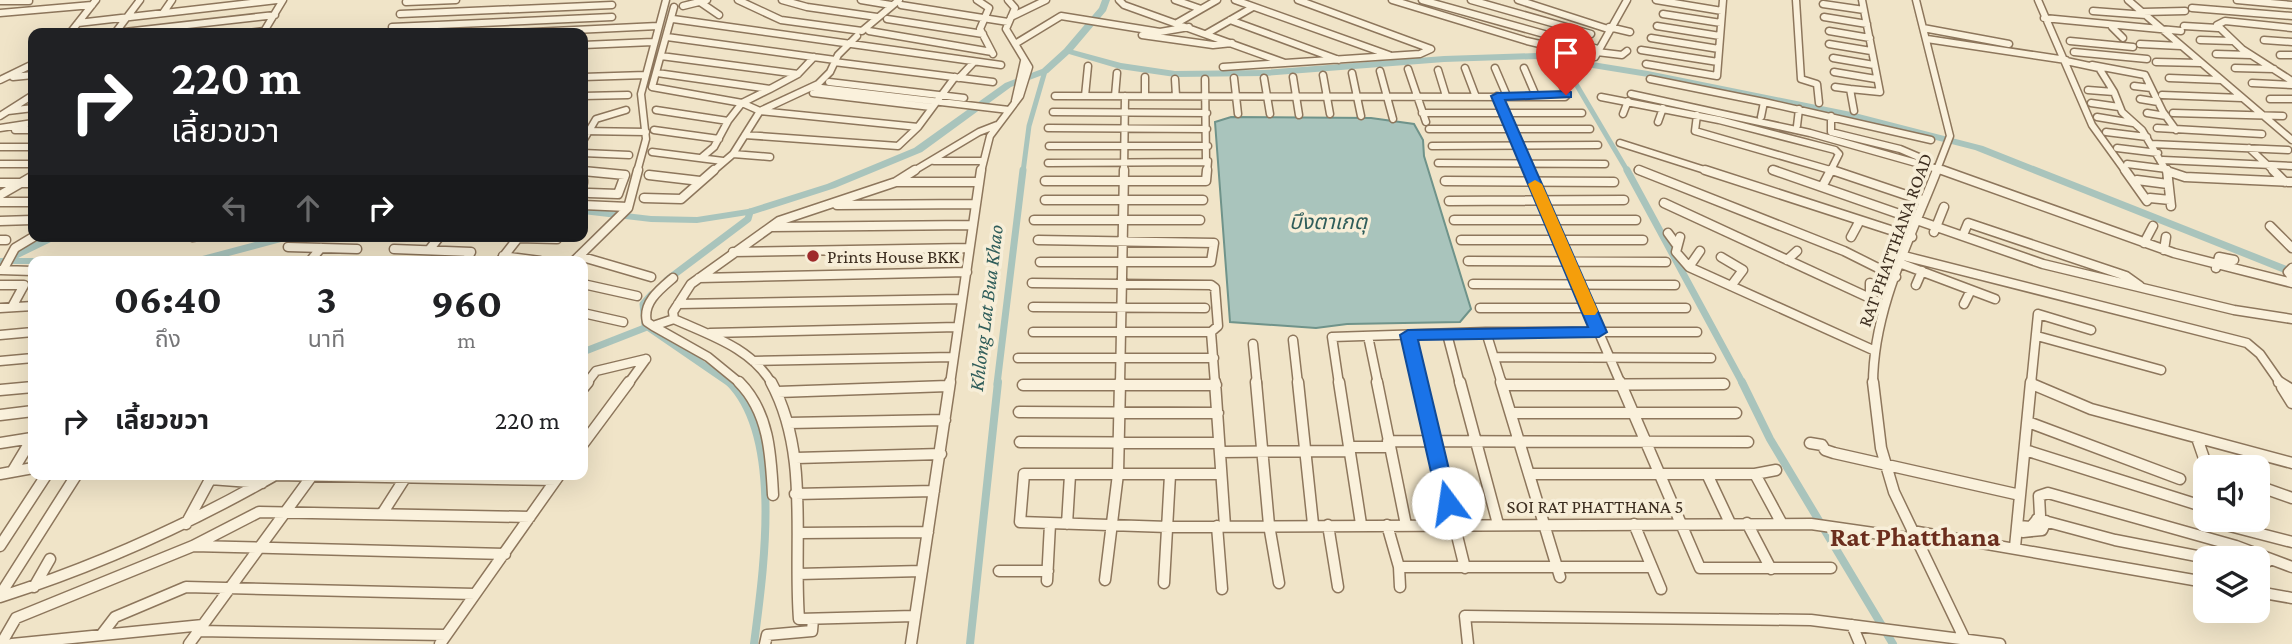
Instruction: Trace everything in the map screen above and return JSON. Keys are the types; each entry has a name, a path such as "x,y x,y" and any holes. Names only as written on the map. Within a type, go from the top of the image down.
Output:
{"street":[{"path":"0,1 29,0"},
{"path":"22,6 29,0"},
{"path":"119,28 140,0"},
{"path":"163,13 172,0"},
{"path":"194,10 200,0"},
{"path":"78,23 194,10 225,3 277,0"},
{"path":"267,28 284,0"},
{"path":"406,2 456,0"},
{"path":"579,256 627,208 648,130 641,94 666,0"},
{"path":"738,0 748,8 775,18 862,31 891,5 900,2 1009,20 1046,0"},
{"path":"782,0 807,7 877,17"},
{"path":"860,0 891,5"},
{"path":"673,19 974,62 998,63 980,29 989,8 977,0"},
{"path":"1008,0 1015,8"},
{"path":"1119,0 1124,5 1289,65"},
{"path":"1175,0 1201,9"},
{"path":"1177,23 1217,0"},
{"path":"1238,0 1392,56"},
{"path":"1223,68 1420,54 1431,48 1298,0"},
{"path":"1392,0 1540,45 1595,57 1609,27 1627,0"},
{"path":"1422,0 1561,40 1622,55 1627,51"},
{"path":"1471,0 1591,34"},
{"path":"1518,0 1530,1 1564,14 1630,32"},
{"path":"1656,0 1722,11"},
{"path":"1646,64 1717,79 1723,0"},
{"path":"1796,0 1801,79 1817,84 1819,103"},
{"path":"1835,87 1879,93 1862,0"},
{"name":"RAT PHATTHANA ROAD","path":"1916,0 1950,134 1885,304 1873,350 1873,384 1886,465 1914,535 1966,642"},
{"path":"2038,0 2092,125 2149,199 2171,203 2167,170 2163,160 2136,123 2119,107 2114,92 2099,68 2092,65"},
{"path":"2128,0 2292,141"},
{"path":"2237,0 2292,5"},
{"path":"719,15 703,1 681,5 673,19 661,56 652,87 655,90 742,103 760,111 918,127"},
{"path":"2255,1 2291,29"},
{"path":"0,13 94,3"},
{"path":"74,28 94,3"},
{"path":"400,14 612,3 612,29"},
{"path":"1823,4 1864,10"},
{"path":"1015,8 1035,6"},
{"path":"1206,34 1254,7"},
{"path":"911,644 941,454 948,386 967,272 971,225 983,161 988,141 1016,98 1025,65 1006,29 1015,8"},
{"path":"2093,11 2144,13 2189,10 2292,16"},
{"path":"1662,14 1721,23"},
{"path":"159,28 275,15"},
{"path":"1506,25 1519,15"},
{"path":"1014,43 1056,16 1176,32 1183,36 1180,41"},
{"path":"392,27 612,17"},
{"path":"1824,18 1867,24"},
{"path":"2044,18 2112,27 2163,30 2218,28 2292,83"},
{"path":"887,19 983,34"},
{"path":"1230,20 1342,61"},
{"path":"2218,28 2218,22 2225,22 2291,29"},
{"path":"588,30 658,26"},
{"path":"1657,26 1720,36"},
{"path":"1176,32 1189,27"},
{"path":"2112,27 2123,38"},
{"path":"1923,29 2009,44"},
{"path":"869,31 992,52"},
{"path":"1829,32 1870,38"},
{"path":"1142,35 1220,46 1232,43"},
{"path":"813,90 856,36"},
{"path":"667,37 993,82"},
{"path":"1651,38 1719,49"},
{"path":"1927,39 2145,75 2170,114 2176,130"},
{"path":"2200,40 2232,41"},
{"path":"2264,40 2292,42"},
{"path":"2070,41 2104,45 2181,46"},
{"path":"588,45 653,42"},
{"path":"1829,44 1871,51"},
{"path":"2104,45 2126,70"},
{"path":"1641,50 1718,62"},
{"path":"2074,52 2147,60"},
{"path":"2216,54 2251,55"},
{"path":"2280,55 2292,55"},
{"path":"661,56 798,74"},
{"path":"701,158 719,139 728,121 742,103 798,74 814,57"},
{"path":"1832,58 1874,65"},
{"path":"745,135 896,146 918,127 935,101 974,62"},
{"path":"2157,62 2201,63"},
{"path":"1055,96 1566,96 1552,65"},
{"path":"2,79 28,66"},
{"path":"1085,96 1088,66"},
{"path":"1465,68 1476,97"},
{"path":"1494,68 1504,113 1611,358 1657,474 1701,569 1831,568"},
{"path":"1524,68 1536,96"},
{"path":"2235,68 2275,69"},
{"path":"1408,69 1427,126 1590,129"},
{"path":"1438,70 1446,96"},
{"path":"1380,71 1393,119"},
{"path":"1834,72 1876,79"},
{"path":"657,73 770,89"},
{"path":"1105,580 1118,474 1118,384 1124,220 1125,113 1116,73"},
{"path":"1352,73 1361,116"},
{"path":"588,77 646,75"},
{"path":"1323,75 1330,114"},
{"path":"2,79 28,76"},
{"path":"1145,77 1145,96"},
{"path":"1293,77 1299,115"},
{"path":"1234,78 1238,114"},
{"path":"1264,78 1270,114"},
{"path":"2169,78 2221,80"},
{"path":"1175,79 1176,96"},
{"path":"1045,181 1206,181 1208,146 1205,79"},
{"path":"1650,79 1799,109 1931,140"},
{"path":"829,82 864,93 935,101 964,98"},
{"path":"1660,96 1665,82"},
{"path":"2252,83 2292,83"},
{"path":"2134,86 2151,88"},
{"path":"1693,103 1697,89"},
{"path":"1850,89 1854,111"},
{"path":"644,198 678,200 733,154 760,111 813,90 864,93 1009,110"},
{"path":"2088,90 2114,92"},
{"path":"588,96 628,94"},
{"path":"1631,94 1735,115 1935,168 2216,268 2292,283"},
{"path":"1728,110 1731,96"},
{"path":"1601,97 1697,115 1835,150 1839,154 1822,187"},
{"path":"0,116 28,98"},
{"path":"2140,99 2242,98"},
{"path":"2270,99 2292,100"},
{"path":"1623,114 1628,102"},
{"path":"1761,117 1764,102"},
{"path":"2091,103 2119,107"},
{"path":"1658,122 1663,108"},
{"path":"7,111 28,109"},
{"path":"1797,126 1799,109"},
{"path":"588,128 600,117 626,110"},
{"path":"656,110 728,121"},
{"path":"1053,112 1207,113"},
{"path":"1422,113 1582,113"},
{"path":"2147,113 2283,117"},
{"path":"1697,115 1695,131 1831,170 1924,201"},
{"path":"1831,116 1831,132 1899,149 1935,168"},
{"path":"2097,117 2136,123"},
{"path":"0,128 28,124"},
{"path":"674,319 673,312 687,289 768,227 896,182 964,141 997,125"},
{"path":"0,128 28,130"},
{"path":"1048,128 1206,129"},
{"path":"2157,128 2262,134"},
{"path":"2278,129 2292,130"},
{"path":"588,131 648,130 719,139"},
{"path":"2106,132 2149,141 2288,150"},
{"path":"964,141 988,141"},
{"path":"1620,143 1636,144 1911,239"},
{"path":"1432,146 1598,145"},
{"path":"1049,146 1208,146"},
{"path":"0,147 28,147"},
{"path":"2117,148 2158,153"},
{"path":"2249,148 2290,184"},
{"path":"588,152 629,155"},
{"path":"652,152 723,161"},
{"path":"733,154 769,157"},
{"path":"2163,160 2292,166"},
{"path":"931,161 983,161"},
{"path":"1048,163 1208,161"},
{"path":"1438,163 1605,164"},
{"path":"0,164 28,164"},
{"path":"2127,164 2167,170 2185,177 2290,184"},
{"path":"1638,170 1844,251 1896,277"},
{"path":"1772,170 2043,264 2234,310 2292,319"},
{"path":"588,171 625,175 618,194 589,193"},
{"path":"649,175 700,181"},
{"path":"0,195 28,179"},
{"path":"2137,180 2168,184"},
{"path":"1445,181 1614,182"},
{"path":"896,182 979,182"},
{"path":"0,183 28,183"},
{"path":"1742,185 1911,239"},
{"path":"1045,200 1203,200"},
{"path":"1449,201 1624,200"},
{"path":"0,202 28,202"},
{"path":"827,205 975,204"},
{"path":"1664,204 1787,260 1825,272 1849,288 1885,304"},
{"path":"588,205 627,208"},
{"path":"1936,229 1944,207"},
{"path":"1034,220 1200,219"},
{"path":"0,220 28,220"},
{"path":"1454,220 1636,220"},
{"path":"1963,235 1968,223 2126,276 2143,288"},
{"path":"1852,237 1858,224"},
{"path":"768,227 971,225"},
{"path":"2144,243 2153,226"},
{"path":"2270,226 2292,248"},
{"path":"1668,233 1678,241 1679,259 1689,267 1873,350"},
{"path":"2164,250 2166,237"},
{"path":"28,240 15,248 2,270 28,271"},
{"path":"1038,240 1214,243 1211,262 1040,262"},
{"path":"1461,240 1643,240"},
{"path":"429,250 435,242"},
{"path":"504,256 515,242"},
{"path":"288,247 357,249"},
{"path":"314,256 321,248"},
{"path":"733,252 968,248"},
{"path":"394,249 471,252 469,256"},
{"path":"1689,267 1700,251"},
{"path":"1787,260 1797,251"},
{"path":"1721,257 1743,270 1731,286"},
{"path":"2216,268 2219,257 2234,260"},
{"path":"1903,260 1922,271 1995,299"},
{"path":"1903,260 1985,274 2032,289 2246,343 2261,352 2292,404"},
{"path":"1468,261 1666,262"},
{"path":"588,262 651,277"},
{"path":"1916,285 1922,271"},
{"path":"699,278 967,272"},
{"path":"1849,288 1850,275"},
{"path":"673,278 646,305 647,322 698,350 731,372 750,390 765,419 774,467 773,495"},
{"path":"1870,282 1870,298"},
{"path":"1032,283 1213,286 1219,326 1211,332 1033,332"},
{"path":"1474,284 1675,285"},
{"path":"0,285 24,285 12,307"},
{"path":"588,285 637,296"},
{"path":"2031,299 2032,289"},
{"path":"1964,304 1971,290"},
{"path":"678,304 961,299"},
{"path":"0,308 28,306"},
{"path":"1033,307 1205,308"},
{"path":"1480,308 1686,308"},
{"path":"588,314 624,322"},
{"path":"2015,547 2038,314 2091,330"},
{"path":"653,326 674,319 707,333 753,361 778,392 796,458 795,494 799,533 796,596 799,619 914,616"},
{"path":"707,333 957,327"},
{"path":"0,334 28,332"},
{"path":"1211,332 1220,448 1223,589"},
{"path":"1486,332 1522,442 1559,573"},
{"path":"1361,524 1331,339 1341,335 1486,332 1697,332"},
{"path":"1447,334 1498,524"},
{"path":"1408,335 1465,568"},
{"path":"1368,336 1406,525"},
{"path":"2037,336 2161,370"},
{"path":"1293,340 1313,524"},
{"path":"1253,344 1269,525 1279,583"},
{"path":"753,361 953,357"},
{"path":"1494,357 1711,358"},
{"path":"0,361 28,358"},
{"path":"588,381 596,371 641,358 646,359 588,437"},
{"path":"1018,358 1214,358"},
{"path":"1503,385 1724,384"},
{"path":"2032,384 2091,409 2292,463"},
{"path":"1023,385 1216,385"},
{"path":"778,392 948,386"},
{"path":"0,390 28,387"},
{"path":"2282,387 2292,390"},
{"path":"0,415 28,412"},
{"path":"1019,412 1218,414"},
{"path":"1512,413 1736,413"},
{"path":"788,423 945,420"},
{"path":"2028,422 2180,479"},
{"path":"0,443 28,438"},
{"path":"2197,438 2203,455"},
{"path":"1020,442 1220,448 1263,452 1304,452 1432,441 1748,442"},
{"path":"1810,443 1822,445 1827,451 2020,495"},
{"path":"12,472 28,445"},
{"path":"2025,450 2193,503"},
{"path":"796,458 941,454"},
{"path":"0,474 28,469"},
{"path":"1531,474 1755,474 1776,470"},
{"path":"1067,524 1070,475 1221,474"},
{"path":"1707,474 1730,523"},
{"path":"1755,474 1782,524"},
{"name":"SOI RAT PHATTHANA 5","path":"1070,475 1023,475 1021,523 1168,527 1313,524 1826,524 2015,547 2193,580"},
{"path":"1164,583 1170,475"},
{"path":"0,546 43,480"},
{"path":"0,596 74,480"},
{"path":"185,526 209,480"},
{"path":"245,480 262,482"},
{"path":"0,596 34,587 109,559 185,526 266,480"},
{"path":"189,644 309,480"},
{"path":"382,514 404,480"},
{"path":"12,644 102,634 200,628 443,640 556,480"},
{"path":"2270,490 2292,498"},
{"path":"795,494 934,491"},
{"path":"2017,529 2036,532 2042,530 2039,496 2048,493 2236,546"},
{"path":"1,644 16,618 193,546 255,513 530,517"},
{"path":"2041,518 2193,555"},
{"path":"1747,523 1771,569"},
{"path":"999,571 1048,576 1050,524"},
{"path":"1328,524 1338,587"},
{"path":"1634,524 1661,589"},
{"path":"1387,525 1399,567 1400,587"},
{"path":"799,533 928,532"},
{"path":"2253,532 2292,542"},
{"path":"193,546 258,550 505,554"},
{"path":"34,587 50,559"},
{"path":"2270,565 2292,567"},
{"path":"1399,567 1559,573 1652,568"},
{"path":"798,573 922,571"},
{"path":"102,634 115,617 178,589 475,594"},
{"path":"2270,594 2292,598"},
{"path":"1468,644 1465,616 1811,620 1966,642 2000,644"},
{"path":"765,644 767,635 812,631 813,619"},
{"path":"1852,625 1860,644"}],"water":[{"name":"บึงตาเกตุ","path":"1231,117 1371,118 1414,124 1423,140 1424,156 1471,309 1460,322 1347,324 1316,328 1230,322 1215,122"}],"waterway":[{"name":"Khlong Lat Bua Khao","path":"1067,51 1103,9 1106,0"},
{"path":"588,212 651,219 697,220 750,212 831,186 918,150 1008,85 1045,71 1067,51"},
{"path":"1067,51 1120,66 1175,74 1265,73 1444,59 1537,56 1648,74 1851,115 1979,148 2292,272"},
{"path":"1574,62 1576,84 1628,172"},
{"name":"Khlong Lat Bua Khao","path":"1023,172 1029,126 1045,71"},
{"name":"Khlong Lat Bua Khao","path":"997,384 1023,170"},
{"path":"1627,170 1743,384"},
{"path":"667,280 748,219 750,212"},
{"path":"8,259 43,242"},
{"path":"214,256 269,242"},
{"path":"0,261 28,261"},
{"path":"651,295 643,304 645,325 730,383"},
{"path":"588,350 647,327"},
{"name":"Khlong Lat Bua Khao","path":"970,644 998,382"},
{"path":"730,383 746,406 757,436 763,470 765,544 754,644"},
{"path":"1743,384 1770,439 1893,644"}],"slow traffic":[{"path":"1535,184 1590,311"}],"place":[{"name":"Prints House BKK","path":"813,256"}],"district":[{"name":"Rat Phatthana","path":"1915,536"}],"route":[{"path":"1448,503 1408,335 1599,332 1497,96 1566,95"}]}
